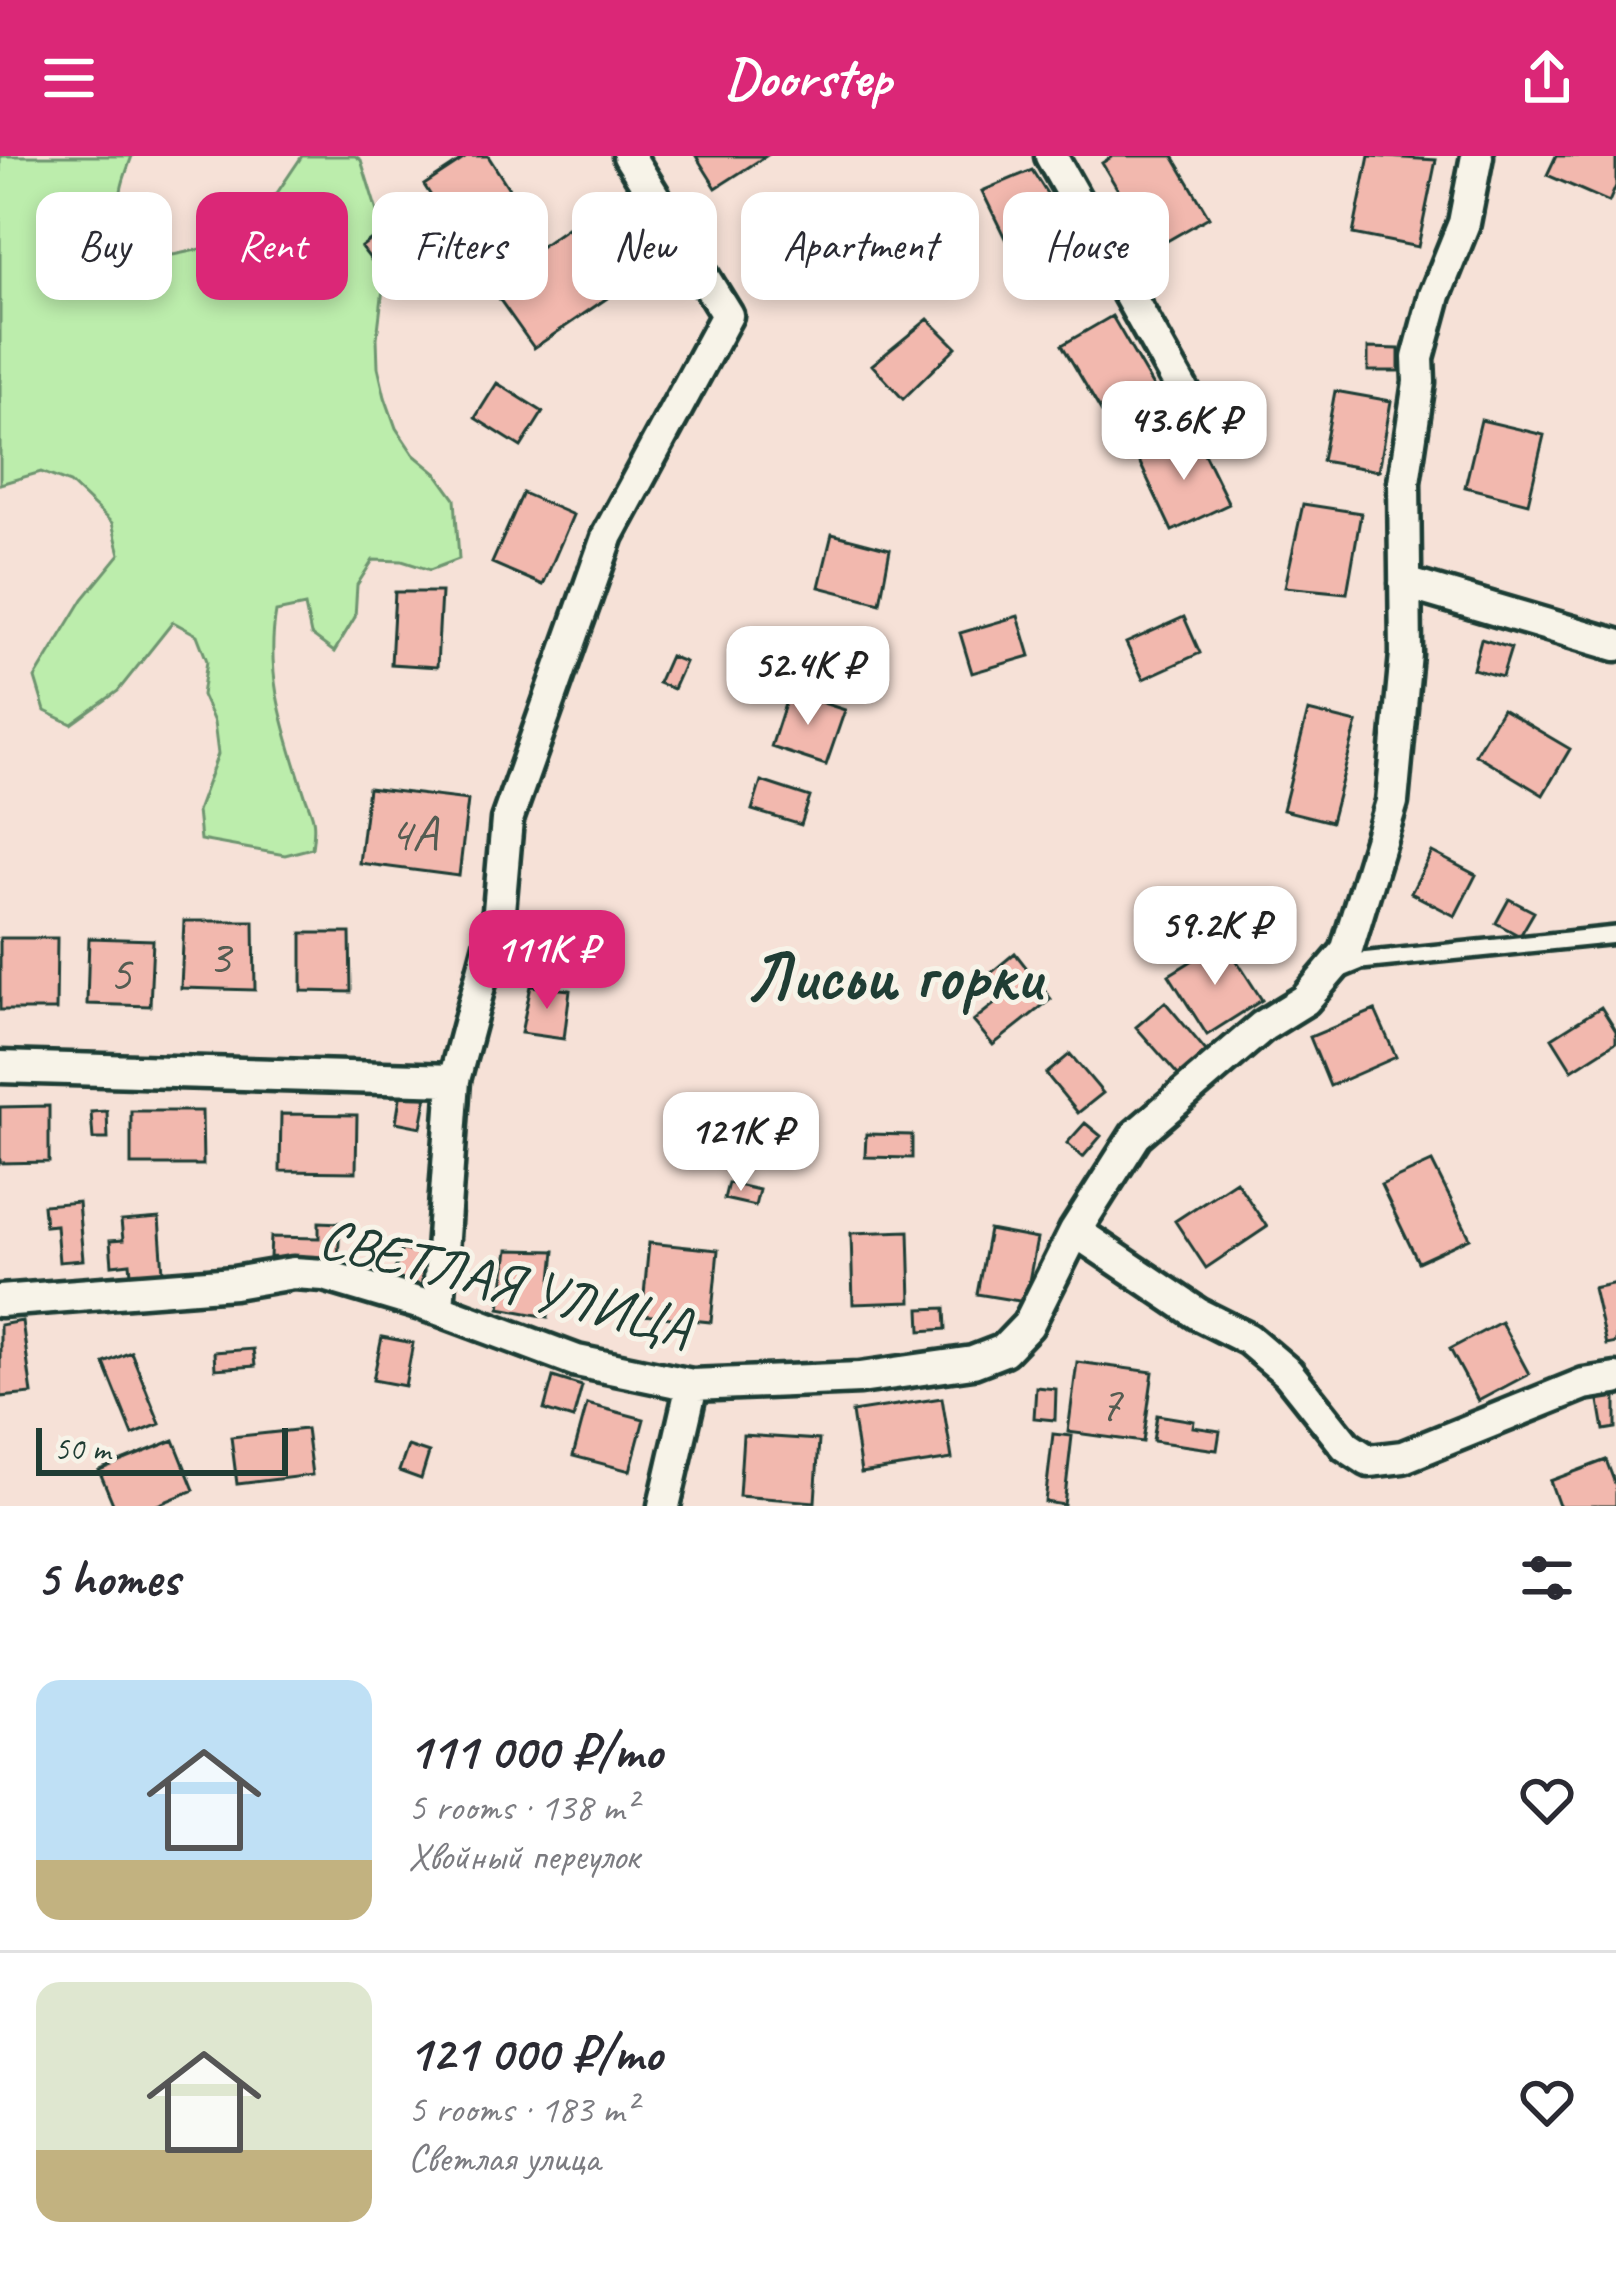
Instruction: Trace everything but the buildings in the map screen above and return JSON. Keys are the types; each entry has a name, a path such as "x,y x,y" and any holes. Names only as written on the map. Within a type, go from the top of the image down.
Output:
{"street":[{"path":"438,1310 454,1080 499,911 507,820 608,535 728,315 629,156"},
{"path":"1051,156 1191,405"},
{"name":"СВЕТЛАЯ УЛИЦА","path":"0,1301 234,1283 293,1273 324,1275 364,1284 577,1361 692,1385 860,1378 973,1362 1004,1350 1028,1325 1075,1231 1136,1135 1263,1026 1305,1000 1346,952 1392,802 1406,654 1404,482 1419,382 1418,358 1435,295 1464,223 1477,156"},
{"path":"1405,583 1616,645"},
{"path":"0,1067 454,1080"},
{"path":"1075,1231 1198,1314 1249,1339 1288,1373 1346,1446 1369,1461 1403,1457 1584,1384 1616,1379"},
{"path":"664,1506 692,1385"}],"lane":[{"path":"1331,974 1361,961 1616,935"}],"green space":[{"path":"0,156 132,156 122,192 36,192 36,300 172,300 172,255 196,250 196,300 348,300 348,192 278,192 302,156 361,160 372,195 372,300 382,300 378,367 385,397 396,428 414,455 437,474 455,499 459,559 430,570 402,561 373,560 357,585 355,617 334,652 311,635 305,606 276,612 273,657 278,700 312,816 312,848 285,855 200,840 197,811 218,754 214,722 202,695 207,661 197,635 173,622 118,691 72,724 45,711 35,678 83,599 120,554 112,523 70,483 41,472 0,484"}],"district":[{"name":"Лисьи горки","path":"893,975"}]}
